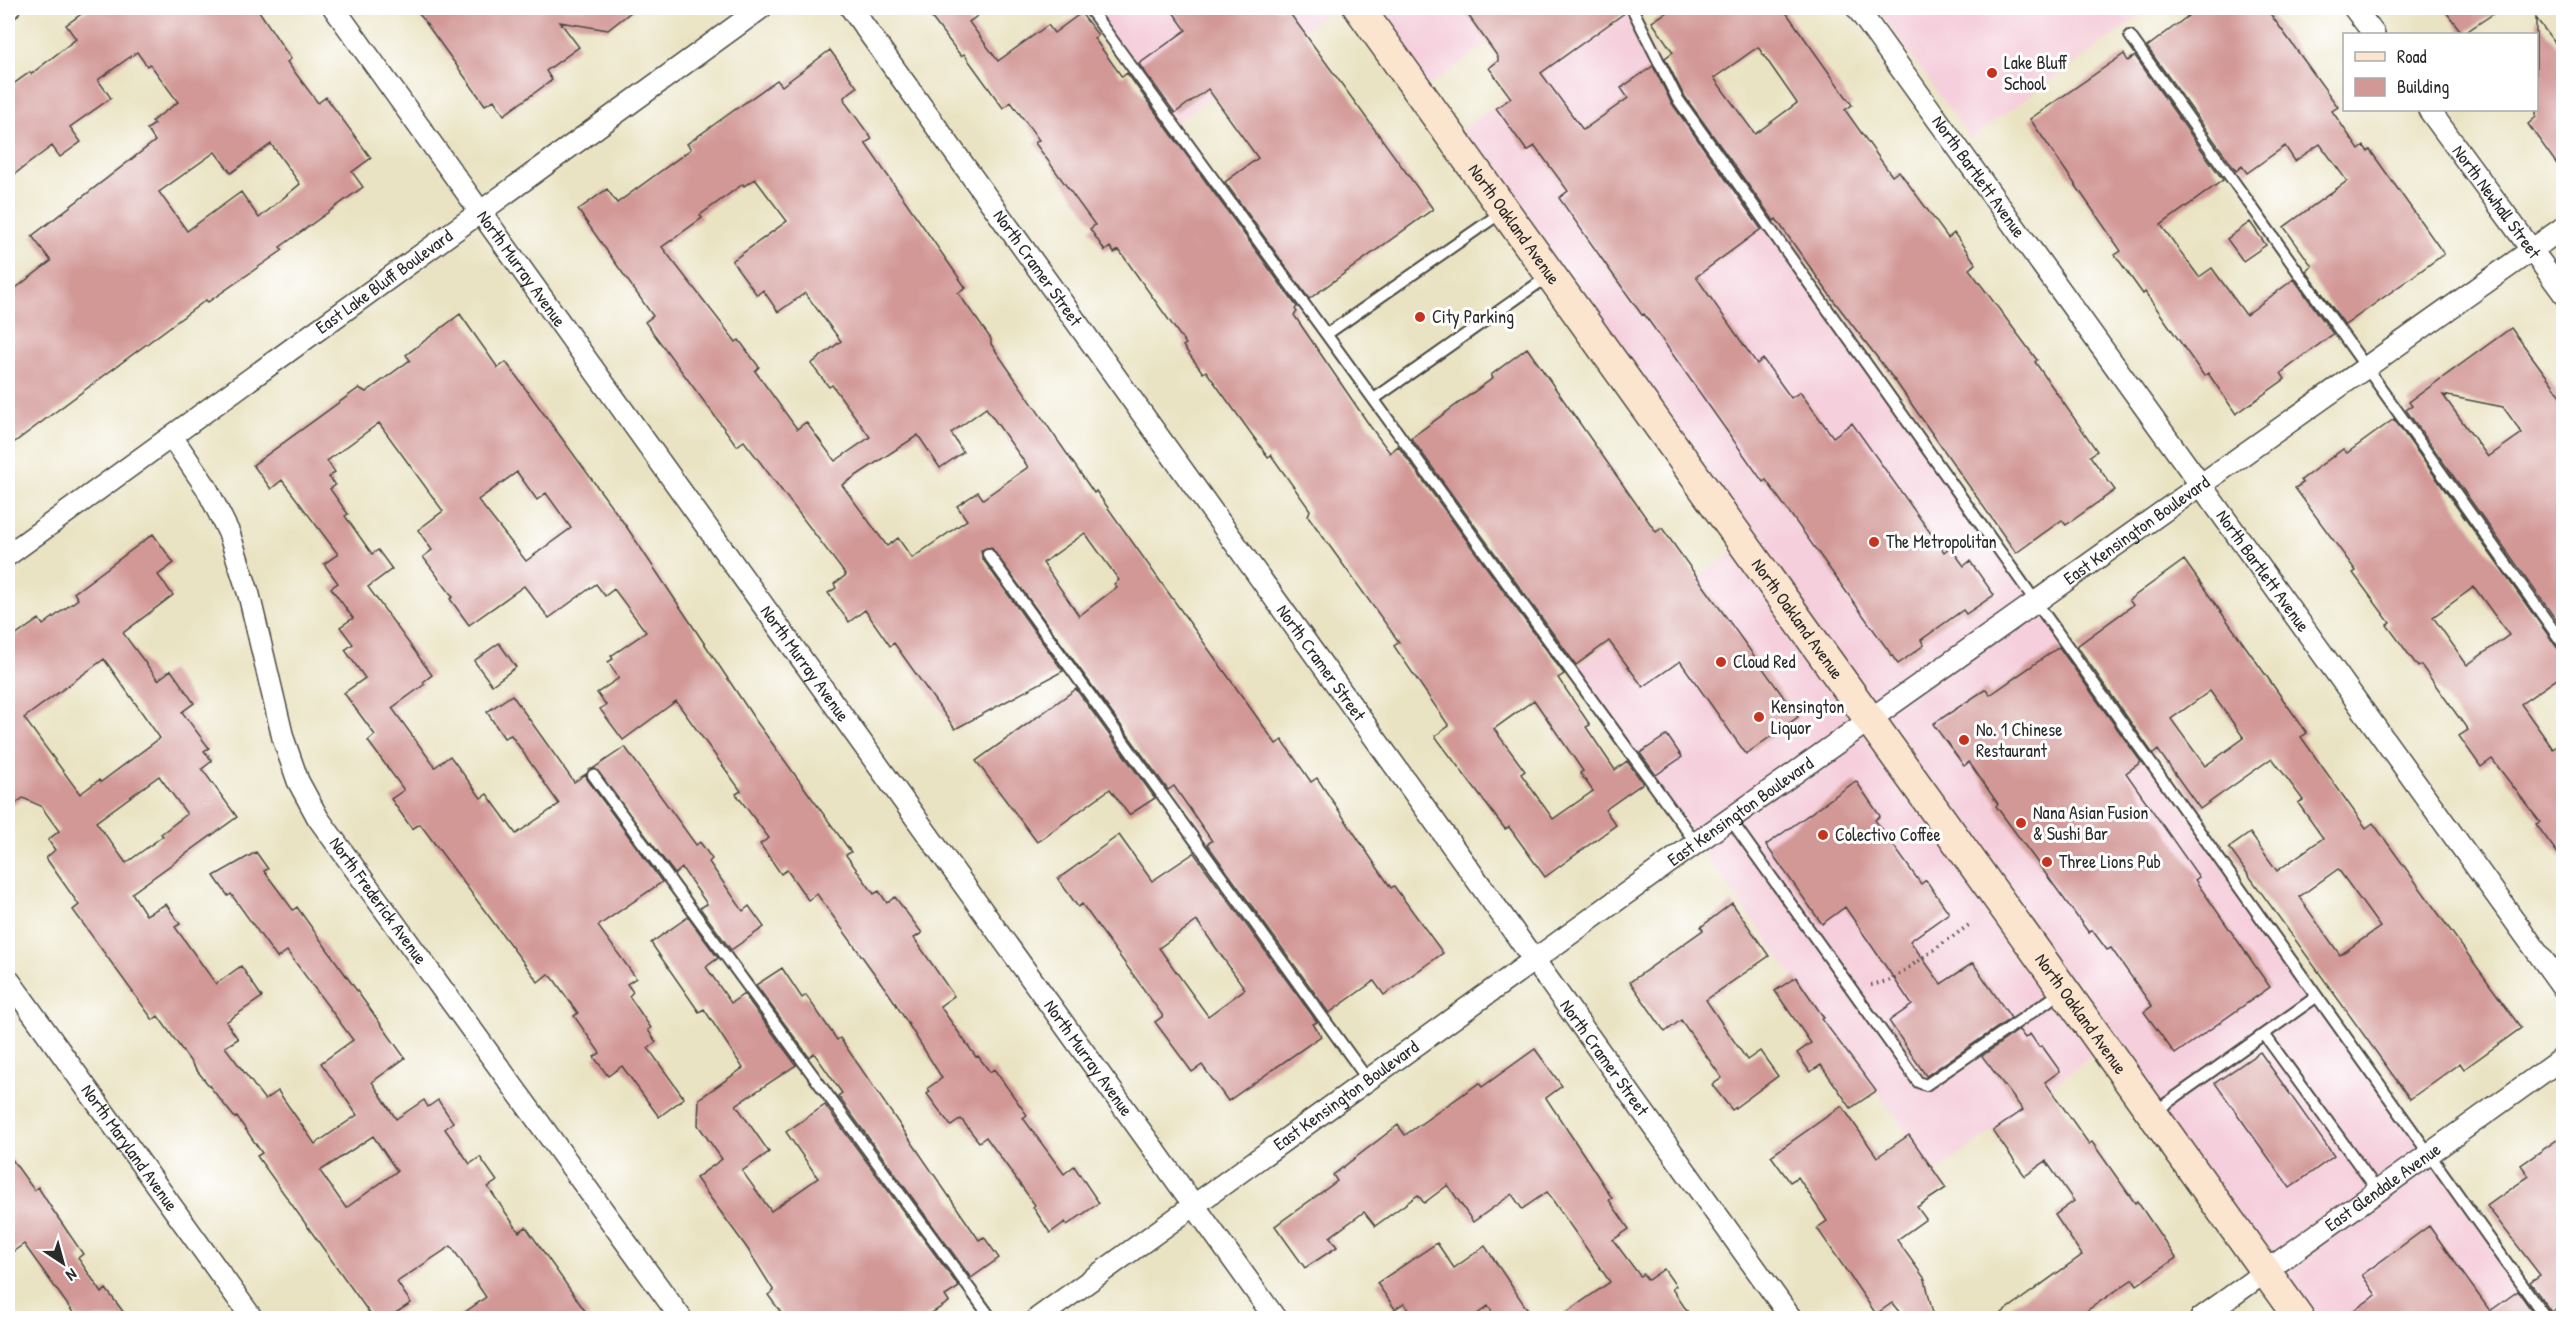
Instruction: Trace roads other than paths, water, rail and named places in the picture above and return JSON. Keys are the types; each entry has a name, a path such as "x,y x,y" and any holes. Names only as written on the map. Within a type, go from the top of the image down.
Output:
{"main road":[{"name":"North Oakland Avenue","path":"1359,8 2299,1318"}],"street":[{"name":"North Murray Avenue","path":"334,8 1275,1318"},
{"name":"East Lake Bluff Boulevard","path":"8,555 761,8"},
{"name":"North Cramer Street","path":"851,8 1791,1318"},
{"name":"North Bartlett Avenue","path":"1857,8 2564,989"},
{"path":"2354,8 2373,33"},
{"name":"North Newhall Street","path":"2430,111 2564,294"},
{"name":"East Kensington Boulevard","path":"1038,1318 1696,843 2564,227"},
{"name":"North Frederick Avenue","path":"172,437 206,487 229,533 249,595 283,738 298,781 318,818 681,1318"},
{"name":"North Maryland Avenue","path":"8,979 252,1318"},
{"name":"East Glendale Avenue","path":"2201,1318 2564,1057"}],"lane":[{"path":"1089,8 1696,843"},
{"path":"1632,8 1677,98 2034,603 2546,1318"},
{"path":"2130,36 2365,369 2564,645"},
{"path":"1327,334 1504,210"},
{"path":"1374,399 1550,275"},
{"path":"988,555 1368,1080"},
{"path":"593,775 991,1318"},
{"path":"1730,819 1918,1082 1926,1084 2065,989"},
{"path":"2153,1113 2316,997"},
{"path":"2264,1034 2378,1191"}],"place":[{"name":"Lake Bluff School","path":"1992,73"},
{"name":"City Parking","path":"1420,317"},
{"name":"The Metropolitan","path":"1874,542"},
{"name":"Cloud Red","path":"1721,662"},
{"name":"Kensington Liquor","path":"1759,717"},
{"name":"No. 1 Chinese Restaurant","path":"1964,740"},
{"name":"Nana Asian Fusion & Sushi Bar","path":"2021,823"},
{"name":"Colectivo Coffee","path":"1823,835"},
{"name":"Three Lions Pub","path":"2047,862"}]}
